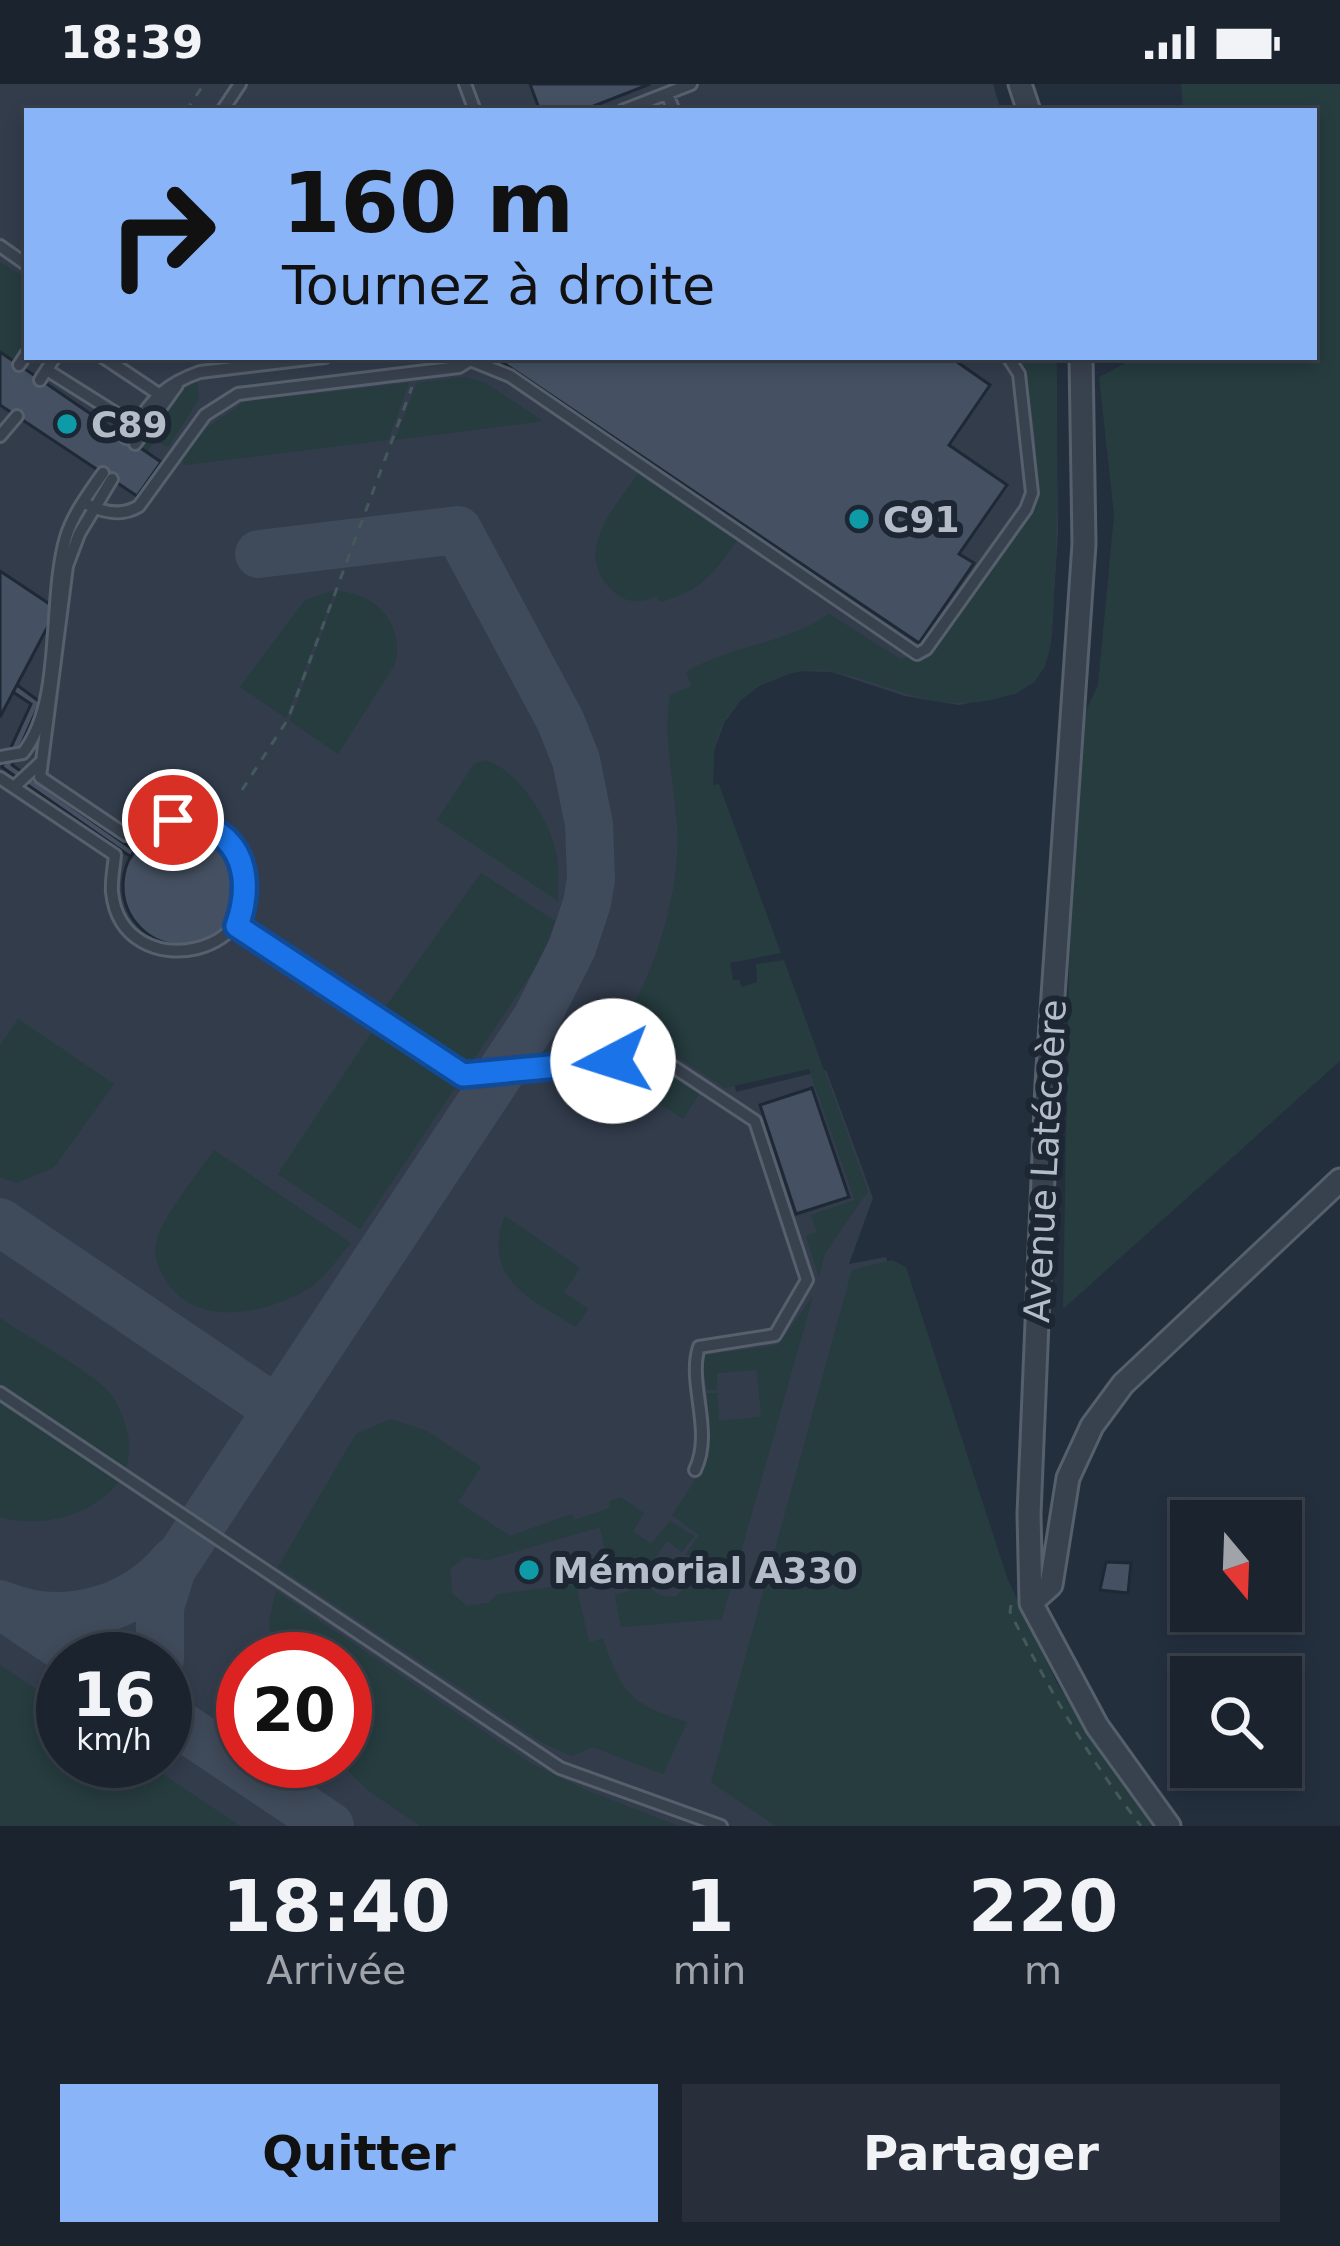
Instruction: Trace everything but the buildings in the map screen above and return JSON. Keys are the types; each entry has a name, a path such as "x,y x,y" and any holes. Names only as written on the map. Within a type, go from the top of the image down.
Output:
{"street":[{"name":"Avenue Latécoère","path":"1081,360 1084,544 1047,1083 1029,1514 1031,1603 1097,1726 1169,1826"},
{"path":"1031,1603 1051,1585 1068,1478 1092,1426 1123,1384 1340,1180"}],"lane":[{"path":"630,108 691,84"},
{"path":"667,94 673,108"},
{"path":"19,365 24,358"},
{"path":"54,360 44,375 139,429"},
{"path":"108,360 158,392"},
{"path":"139,429 158,392 182,378 231,363 278,360"},
{"path":"88,505 113,513 139,506 205,415 238,394 460,368 472,360"},
{"path":"476,360 510,376 916,653 926,649 1026,509 1032,493 1019,374 1010,360"},
{"path":"131,441 182,378"},
{"path":"0,436 17,416"},
{"path":"0,757 23,753 40,728 66,535 108,476"},
{"path":"0,778 115,855 115,903 128,932 142,942 197,950 237,926 245,903 244,873 237,854 214,828 173,820 126,835 40,777 68,566 88,505"},
{"path":"14,787 42,761"},
{"path":"237,926 463,1075 650,1058 672,1066 755,1121 807,1280 775,1335 699,1347 702,1443 695,1470"},
{"path":"0,1393 560,1768 721,1826"}],"path":[{"path":"242,790 288,719 417,373"}],"shaded area":[{"path":"0,84 993,84 1000,108 24,108 24,360 1056,360 1058,532 1051,640 1045,666 1034,682 1015,694 959,705 905,696 832,672 796,671 759,686 740,701 724,723 714,751 713,786 689,790 736,1092 826,1070 873,1198 849,1264 886,1257 951,1477 1127,1826 0,1826"}],"green space":[{"path":"1181,84 1340,84 1340,1061 1063,1309 1073,738 1098,685 1114,515 1099,377 1131,360 1317,360 1317,108 1183,108"},
{"path":"0,262 24,277 24,350 16,363 0,352"},
{"path":"1019,360 1056,360 1052,629 1048,657 1038,677 1010,695 957,703 834,672 802,671 772,680 744,697 724,722 716,745 713,785 719,784 781,953 730,963 733,980 739,980 742,987 757,982 756,964 784,960 868,1191 825,1253 819,1277 806,1236 817,1232 811,1215 855,1200 809,1069 725,1088 661,1046 605,1050 649,973 674,882 677,824 668,743 670,695 692,686 686,672 795,632 829,614 900,659 926,655 939,644 1035,499 1037,464 1028,391"},
{"path":"464,377 484,382 543,421 395,440 417,383"},
{"path":"197,382 199,399 168,447 155,440 147,452 138,446 177,393"},
{"path":"409,383 388,440 184,465 182,458 204,430 244,402"},
{"path":"638,474 737,541 705,580 660,602 657,596 634,601 618,595 601,576 596,561 601,531"},
{"path":"335,590 286,718 240,687 305,600"},
{"path":"338,591 365,598 385,614 397,650 395,664 338,754 290,721"},
{"path":"485,760 520,785 546,825 557,858 558,901 437,820 474,764"},
{"path":"481,873 555,921 541,959 467,1069 382,1012"},
{"path":"18,1019 114,1084 54,1167 17,1183 0,1177 0,1046"},
{"path":"374,1029 457,1085 360,1229 278,1174"},
{"path":"656,1067 699,1094 683,1119 612,1072"},
{"path":"214,1150 351,1243 313,1286 270,1305 231,1312 194,1305 165,1279 156,1254 159,1234"},
{"path":"505,1216 580,1268 564,1292 588,1309 576,1327 527,1296 505,1271 499,1238"},
{"path":"892,1260 906,1267 1008,1580 1057,1683 1152,1826 776,1826 711,1782 852,1270"},
{"path":"813,1296 722,1619 621,1627 615,1595 630,1591 628,1579 612,1581 600,1527 488,1560 465,1557 450,1569 452,1593 467,1606 488,1603 498,1594 576,1584 589,1642 603,1639 631,1695 687,1722 663,1774 593,1747 571,1756 541,1742 278,1567 356,1434 391,1419 427,1431 481,1467 458,1502 510,1536 572,1514 575,1520 610,1508 609,1501 621,1497 644,1513 633,1531 651,1544 670,1521 694,1536 682,1552 667,1541 644,1573 656,1592 677,1596 701,1564 686,1554 699,1535 672,1515 704,1458 707,1393 717,1393 719,1421 761,1417 757,1370 717,1373 717,1390 707,1390 706,1355 778,1345"},
{"path":"0,1318 98,1382 113,1398 125,1424 129,1449 124,1471 112,1490 72,1514 48,1520 0,1517"},
{"path":"276,1591 337,1632 270,1632"},
{"path":"372,1656 532,1764 678,1826 420,1826 369,1791"},
{"path":"0,1665 36,1689 36,1788 183,1788 240,1826 0,1826"}],"taxiway":[{"path":"160,1632 160,1607 172,1569 536,1019 572,948 591,879 589,824 576,760 560,720 458,530 259,554"},
{"path":"0,1222 276,1409"},
{"path":"0,1604 47,1615 94,1611 138,1593 174,1561"},
{"path":"14,1614 41,1632"},
{"path":"192,1733 330,1826"}],"place":[{"name":"C89","path":"67,424"},
{"name":"C91","path":"859,519"},
{"name":"Mémorial A330","path":"529,1570"}],"route":[{"path":"173,820 214,828 237,854 247,887 237,926 463,1075 613,1061"}]}
